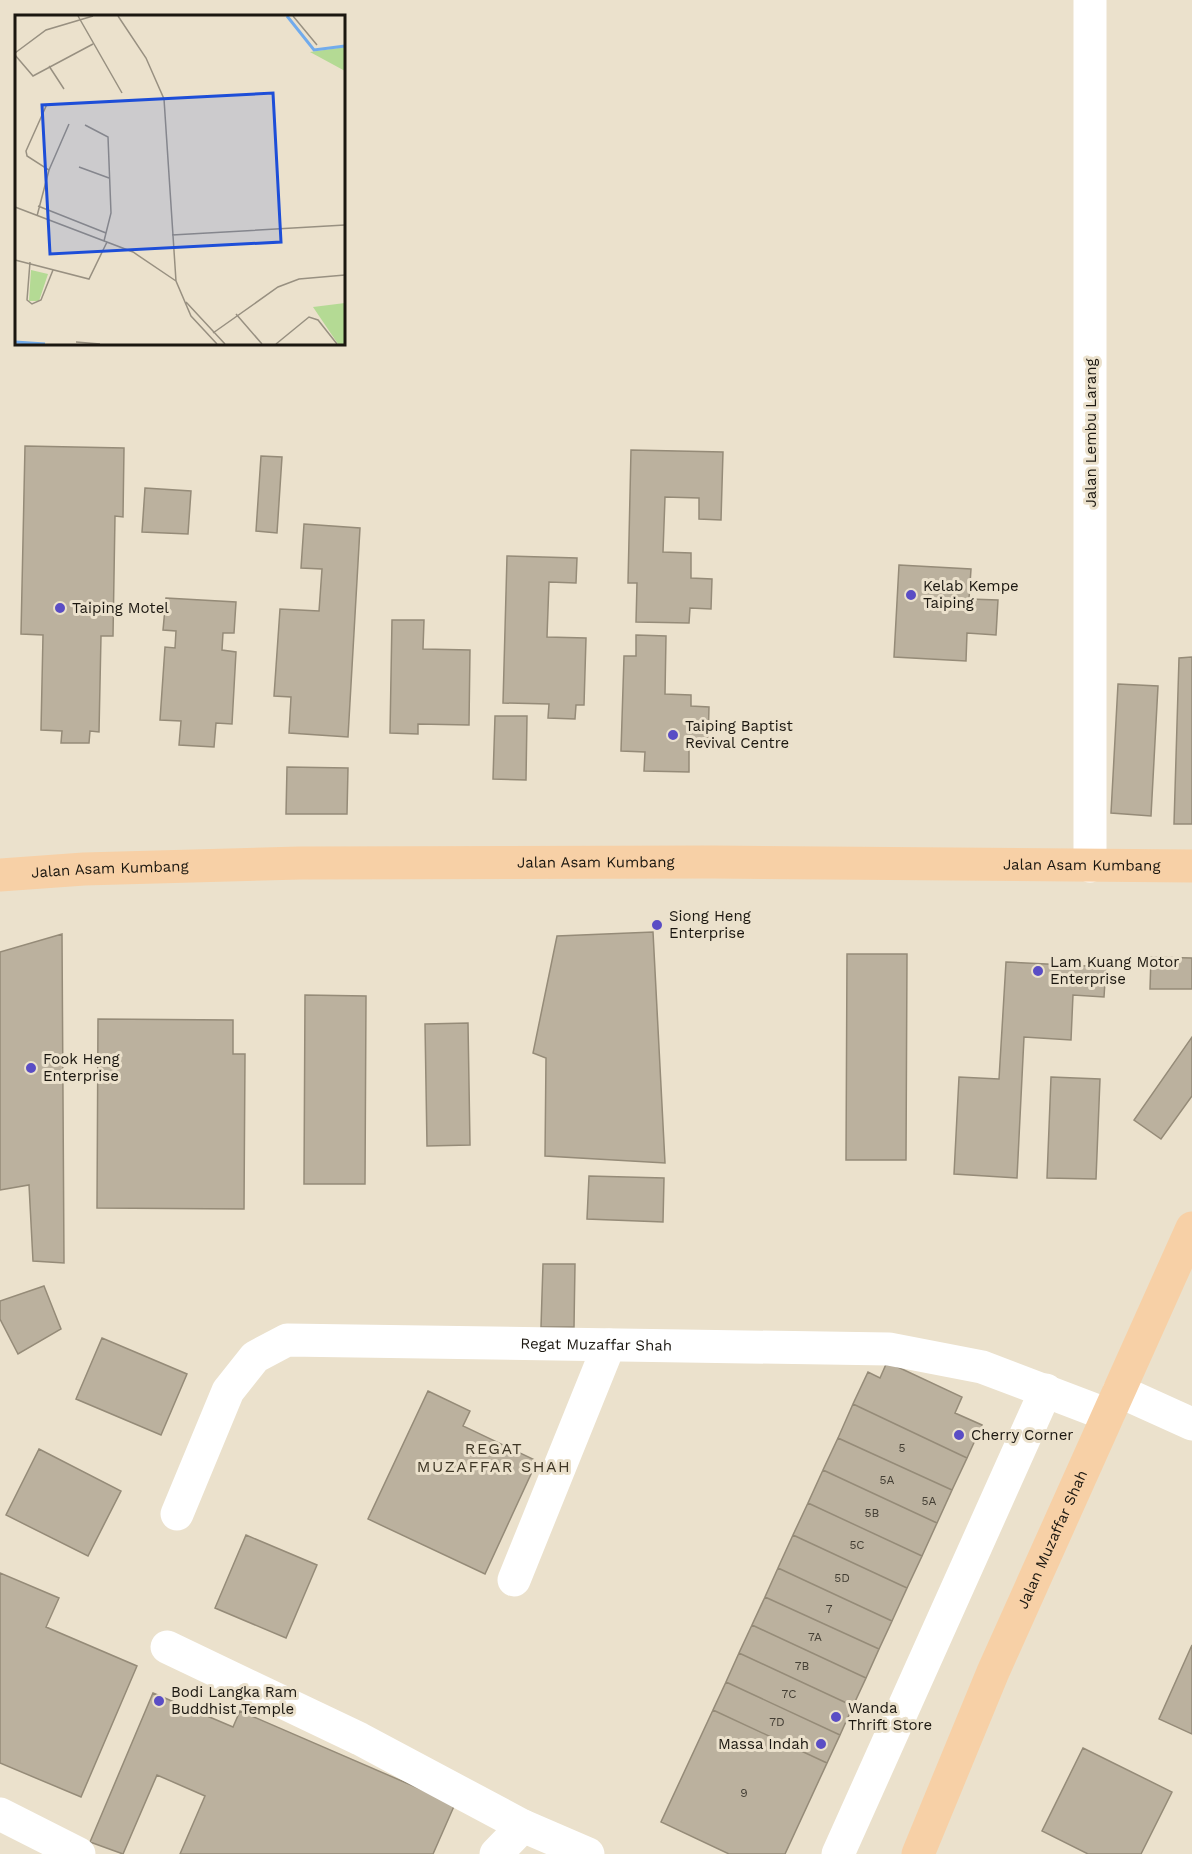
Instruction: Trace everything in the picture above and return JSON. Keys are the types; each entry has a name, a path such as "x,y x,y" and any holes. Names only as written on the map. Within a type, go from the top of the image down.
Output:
{"main road":[{"name":"Jalan Asam Kumbang","path":"0,875 84,869 300,863 712,862 1192,866"},
{"name":"Jalan Muzaffar Shah","path":"918,1854 993,1672 1192,1228"}],"street":[{"name":"Jalan Lembu Larang","path":"1090,0 1090,866"},
{"name":"Regat Muzaffar Shah","path":"177,1514 228,1391 255,1357 287,1340 890,1349 982,1367 1046,1390 1114,1403 1192,1424"},
{"path":"514,1580 609,1345"},
{"path":"838,1854 1046,1390"},
{"path":"167,1647 360,1739 523,1826 588,1854"},
{"path":"0,1814 79,1854"},
{"path":"496,1854 523,1826"}],"building":[{"path":"25,446 124,448 123,517 115,516 113,636 101,636 99,732 90,731 89,743 61,743 62,731 41,730 43,635 21,634"},
{"path":"631,450 723,452 721,520 699,519 699,498 665,497 663,552 691,553 691,578 712,579 711,609 690,608 689,623 636,622 637,583 628,583"},
{"path":"261,456 282,457 277,533 256,531"},
{"path":"145,488 191,491 188,534 142,532"},
{"path":"304,524 360,528 348,737 289,733 291,697 274,696 280,609 319,611 322,569 301,568"},
{"path":"507,556 577,558 576,583 549,582 547,637 586,638 584,705 576,705 575,719 548,718 549,704 503,703"},
{"path":"899,565 971,569 969,599 998,600 996,635 967,633 966,661 894,657"},
{"path":"166,598 236,602 234,633 223,633 222,650 236,652 232,724 216,723 214,747 179,745 181,721 160,720 165,647 175,648 176,631 163,630"},
{"path":"392,620 424,620 423,649 470,650 469,725 418,724 418,734 390,733"},
{"path":"636,635 666,636 665,694 691,695 691,706 709,707 708,743 689,743 689,772 644,771 645,752 621,751 624,656 636,656"},
{"path":"1192,657 1192,824 1174,824 1179,658"},
{"path":"1118,684 1158,686 1151,816 1111,813"},
{"path":"495,716 527,716 526,780 493,779"},
{"path":"287,767 348,768 347,814 286,814"},
{"path":"653,932 665,1163 545,1156 546,1058 533,1053 557,936"},
{"name":"Fook Heng Enterprise","path":"62,934 64,1263 33,1261 29,1185 0,1190 0,952"},
{"path":"847,954 907,954 906,1160 846,1160"},
{"path":"1151,957 1192,958 1192,989 1150,989"},
{"path":"1006,962 1106,967 1104,997 1073,995 1071,1040 1024,1037 1017,1178 954,1174 959,1077 999,1079"},
{"path":"305,995 366,996 365,1184 304,1184"},
{"path":"98,1019 233,1020 233,1054 245,1054 244,1209 97,1208"},
{"path":"468,1023 470,1145 427,1146 425,1024"},
{"path":"1192,1037 1192,1096 1161,1139 1134,1120"},
{"path":"1051,1077 1100,1079 1096,1179 1047,1178"},
{"path":"589,1176 664,1178 663,1222 587,1219"},
{"path":"543,1264 575,1264 574,1327 541,1327"},
{"path":"44,1286 61,1329 18,1354 0,1319 0,1301"},
{"path":"102,1338 187,1374 161,1435 76,1399"},
{"path":"887,1362 962,1397 955,1413 982,1425 967,1458 853,1404 868,1372 880,1378"},
{"path":"428,1391 470,1411 463,1426 537,1461 485,1574 368,1519"},
{"path":"853,1404 967,1458 952,1490 838,1438"},
{"path":"838,1438 952,1490 937,1523 823,1470"},
{"path":"39,1449 121,1491 88,1556 6,1515"},
{"path":"823,1470 937,1523 922,1556 808,1503"},
{"path":"808,1503 922,1556 907,1588 793,1535"},
{"path":"246,1535 317,1565 286,1638 215,1608"},
{"path":"793,1535 907,1588 892,1621 778,1568"},
{"path":"778,1568 892,1621 879,1649 765,1597"},
{"path":"0,1573 59,1598 46,1627 137,1666 81,1797 0,1763"},
{"path":"765,1597 879,1649 866,1678 752,1625"},
{"path":"752,1625 866,1678 853,1706 739,1653"},
{"path":"1192,1645 1192,1734 1159,1719"},
{"path":"739,1653 853,1706 840,1735 726,1682"},
{"path":"726,1682 840,1735 827,1763 713,1710"},
{"path":"153,1693 233,1727 240,1711 455,1804 433,1854 180,1854 205,1796 157,1775 123,1854 90,1842"},
{"path":"713,1710 827,1763 785,1854 729,1854 661,1822"},
{"path":"1083,1748 1172,1792 1141,1854 1088,1854 1042,1831"}],"place":[{"name":"Kelab Kempe Taiping","path":"911,595"},
{"name":"Taiping Motel","path":"60,608"},
{"name":"Taiping Baptist Revival Centre","path":"673,735"},
{"name":"Siong Heng Enterprise","path":"657,925"},
{"name":"Lam Kuang Motor Enterprise","path":"1038,971"},
{"name":"Fook Heng Enterprise","path":"31,1068"},
{"name":"Cherry Corner","path":"959,1435"},
{"name":"Bodi Langka Ram Buddhist Temple","path":"159,1701"},
{"name":"Wanda Thrift Store","path":"836,1717"},
{"name":"Massa Indah","path":"821,1744"}],"district":[{"name":"REGAT MUZAFFAR SHAH","path":"494,1457"}]}
